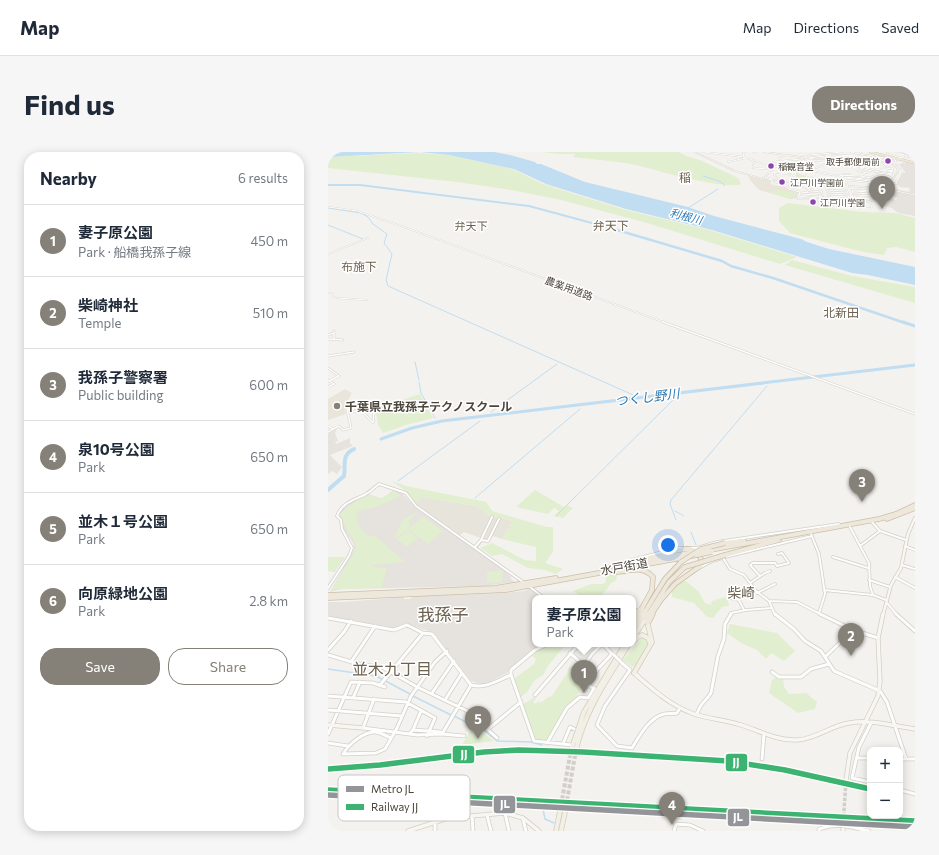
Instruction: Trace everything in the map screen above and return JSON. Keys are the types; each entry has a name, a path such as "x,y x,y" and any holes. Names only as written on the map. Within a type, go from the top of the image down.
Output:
{"highway":[{"path":"871,152 888,158 915,163"},
{"path":"888,158 899,158 902,160"},
{"name":"水戸街道","path":"711,551 817,530 896,517 914,507"},
{"name":"水戸街道","path":"328,598 494,591 696,552 711,551 811,535 848,526"},
{"path":"636,625 670,573 680,562 701,549 725,543 817,530"},
{"path":"648,618 669,582 685,568 697,562 724,556 778,540"},
{"path":"627,565 669,552 688,549 697,552 700,557 700,564 694,571 677,582 648,618"},
{"name":"水戸街道","path":"328,595 495,588 527,585 561,580 696,552"},
{"path":"561,580 632,570 646,571 652,575 654,582 652,590 636,623"},
{"path":"636,611 641,610 646,606 661,586"}],"main road":[{"path":"636,634 648,618"},
{"path":"634,673 652,640 648,618"},
{"path":"636,639 639,636 646,636 650,640 650,646"},
{"path":"573,748 592,705 623,647"},
{"path":"573,748 584,712 595,689 620,654 627,647"},
{"path":"556,831 562,812 561,831"}],"street":[{"path":"696,152 738,172 771,180 811,185 821,189 827,194 851,201 870,202 876,200 879,197 884,196 890,198 886,191 876,191 854,196 876,200"},
{"path":"704,152 727,154"},
{"path":"719,152 748,158 755,162 771,166 808,170 832,175 845,173 849,174"},
{"path":"744,157 743,153 745,152"},
{"path":"764,152 787,155 813,161 813,159"},
{"path":"806,160 805,156 810,154 832,154 842,152"},
{"path":"851,152 861,152 877,157 894,159 903,156 912,156"},
{"path":"887,152 888,158 893,165 897,169 903,169 905,173"},
{"path":"895,152 904,153 915,157"},
{"path":"910,153 912,156"},
{"path":"780,160 779,158 787,155"},
{"path":"794,161 826,156 861,156"},
{"path":"767,165 770,162 780,160 794,161 877,157"},
{"path":"728,162 748,158"},
{"path":"859,161 863,158"},
{"path":"872,158 882,160 888,158 896,161 894,159"},
{"path":"806,160 833,163 882,165"},
{"path":"879,160 897,176"},
{"path":"882,160 889,165 892,172"},
{"path":"794,161 793,163 798,164 794,168"},
{"path":"848,163 859,161 866,163"},
{"path":"755,162 753,164 753,168 792,176"},
{"path":"808,170 833,163"},
{"path":"861,168 866,167 868,164"},
{"path":"872,164 880,165"},
{"path":"851,165 879,173 887,177"},
{"path":"859,179 874,183 884,179 901,167 898,165 889,165"},
{"path":"771,166 765,176 771,180 770,181 788,186 788,189 799,194 818,197"},
{"path":"879,173 885,166"},
{"path":"861,168 875,170"},
{"path":"861,168 858,171 870,171"},
{"path":"792,176 796,175 795,172 801,169"},
{"path":"882,169 892,172"},
{"path":"882,169 892,172"},
{"path":"897,169 897,176"},
{"path":"807,184 806,181 809,181 807,180 806,174 808,170"},
{"path":"871,177 879,173 892,172"},
{"path":"778,174 774,175 783,182"},
{"path":"843,174 871,177 878,180"},
{"path":"875,174 897,184 896,182"},
{"path":"840,175 845,179 874,180 894,178 897,176"},
{"path":"792,176 793,180"},
{"path":"859,179 857,176 862,176"},
{"path":"873,176 896,182"},
{"path":"894,178 898,179 896,182"},
{"path":"845,179 871,181"},
{"path":"824,200 827,194 846,189 845,179"},
{"path":"869,182 874,180"},
{"path":"874,183 874,187 879,197"},
{"path":"796,184 810,189 846,186 874,187 898,190 915,195"},
{"path":"804,186 811,185"},
{"path":"805,193 810,189 821,189 827,194 830,203"},
{"path":"818,197 821,189"},
{"path":"821,189 824,200"},
{"path":"847,191 848,193 827,194 847,191"},
{"path":"852,191 878,194"},
{"path":"881,191 884,196"},
{"path":"799,194 805,193 824,200"},
{"path":"870,198 872,193"},
{"path":"799,194 798,199 811,199 818,197"},
{"path":"827,194 848,195 849,197 827,194"},
{"path":"857,202 856,200 870,198"},
{"path":"811,199 812,201 872,207 870,202"},
{"name":"農業用道路","path":"328,207 354,210 404,227 915,414"},
{"path":"328,254 368,238"},
{"path":"328,293 332,293 334,297 337,298 367,300"},
{"path":"328,335 334,332 334,339"},
{"path":"328,339 343,340"},
{"path":"328,356 354,352"},
{"path":"328,369 339,376 329,380 334,384 328,386"},
{"path":"328,432 338,426 343,430 352,428 347,409 355,412 357,409 360,409 373,423 374,413 390,406"},
{"path":"328,426 333,429"},
{"path":"337,516 339,510 353,498 366,494 379,484 382,487 396,488 405,493 416,506 540,595"},
{"path":"333,517 337,516"},
{"path":"328,588 349,556 352,548 349,539 341,529 341,520 337,516"},
{"path":"475,548 481,540 492,518"},
{"path":"867,781 852,778 859,747 880,691 878,638 886,601 890,587 902,565 906,540 915,518"},
{"path":"481,540 488,541 500,519"},
{"path":"872,522 880,531 906,540"},
{"path":"696,552 711,543 814,527 844,524 848,526 868,563 869,580 873,595"},
{"path":"860,547 880,531"},
{"path":"694,571 697,571 706,564 724,556 811,535 819,554 825,594 819,613"},
{"path":"905,546 915,550"},
{"path":"602,570 615,565 683,547 696,552 712,562"},
{"path":"760,576 750,565 753,563 775,562 778,566 789,563 782,553 778,554"},
{"path":"724,556 730,569 744,575 757,593 769,601 793,601 853,630 878,638"},
{"path":"833,557 869,568"},
{"path":"902,565 915,569"},
{"path":"750,583 764,572 770,571"},
{"path":"895,577 915,588"},
{"path":"869,580 890,587"},
{"path":"757,593 775,584"},
{"path":"824,590 873,595 886,601 894,610 896,616 915,631"},
{"path":"730,598 739,600 744,610"},
{"path":"769,601 776,616 806,641 821,651 837,673 880,691 887,702 906,759 915,759"},
{"path":"696,715 700,704 708,698 711,693 718,656 724,639 725,624 731,613 744,610 771,608"},
{"path":"328,618 394,630 407,625 423,633 432,634 471,685 483,688 511,675"},
{"path":"328,650 344,632 351,621"},
{"path":"351,663 375,626"},
{"path":"825,657 853,630"},
{"path":"380,685 423,633"},
{"path":"543,647 530,654 511,670 511,675 534,741 563,744 573,748"},
{"path":"535,695 576,647"},
{"path":"592,678 580,671 599,647"},
{"path":"605,647 630,670 680,708 696,715 742,724 764,734 781,739 803,740 817,737 840,725 856,722 915,729"},
{"path":"391,738 378,732 369,733 349,746 343,754 376,753 384,749 391,738 395,731 412,694 435,662 446,651"},
{"path":"570,653 578,660"},
{"path":"584,691 597,670 612,654"},
{"path":"328,655 351,663 382,667 391,671 417,687 459,706 485,721 486,728 497,738"},
{"path":"432,693 454,661"},
{"path":"772,672 779,677 801,677 811,670 829,664"},
{"path":"630,670 605,706 597,725 617,746 632,748 650,722 657,717 666,714 677,713 680,708"},
{"path":"445,700 462,673"},
{"path":"328,734 330,726 351,682 360,682 385,687"},
{"path":"353,698 360,682"},
{"path":"330,726 439,736 442,734 471,685"},
{"path":"547,743 571,704 580,697 588,698 595,689 587,685"},
{"path":"328,696 408,703 435,718 427,736"},
{"path":"362,728 374,699"},
{"path":"488,729 521,702"},
{"path":"328,710 402,716"},
{"path":"409,733 413,730 422,710"},
{"path":"846,780 850,753 868,723"},
{"path":"563,744 570,727 574,729"},
{"path":"413,730 441,732 442,734 464,736"},
{"path":"762,760 764,734"},
{"path":"328,743 349,746"},
{"path":"856,758 867,758"},
{"path":"903,791 915,794"},
{"path":"505,813 509,831"},
{"path":"473,831 472,816 505,813 523,818 539,831"},
{"path":"487,815 491,831"},
{"path":"523,818 526,831"},
{"path":"408,831 438,821"},
{"path":"435,822 435,831"},
{"path":"674,831 676,824 690,825 703,831"},
{"path":"820,831 819,829 830,825 852,826 861,830 869,831"}],"shaded area":[{"path":"907,162 915,164 915,216 898,213 892,208 878,205 875,201 883,196 896,200 897,198 894,197 891,190 894,189 909,192 910,188 900,187 897,183 897,180 902,173 906,173 900,164"},
{"path":"748,176 770,180 772,182 770,183 773,185 786,187 787,189 798,192 797,198 791,199 759,190"},
{"name":"千葉県立我孫子テクノスクール","path":"345,389 352,393 346,404 346,414 328,420 328,399"},
{"path":"338,427 335,433 338,441 335,442 336,444 350,438 350,443 353,446 330,455 342,467 337,474 332,471 328,474 328,433"},
{"path":"394,489 401,492 416,508 491,560 512,577 510,578 514,582 484,586 341,589 330,592 354,549 353,543 343,528 343,522 339,516 341,510 357,498 368,494 383,499"},
{"path":"421,497 477,506 490,516 513,521 502,539 493,536 488,542 483,541 478,548 475,546 481,538 464,532 460,535 416,504"},
{"path":"529,588 539,595 532,595 532,647 538,647 507,673 483,685 471,681 434,633 406,623 396,628 328,616 328,602 404,597 404,599 411,599 412,596 525,591"}],"green space":[{"path":"542,152 679,152 738,178 741,184 722,185 708,183 627,163 573,157 575,154"},
{"path":"419,153 448,155 512,169 543,184 626,210 709,230 797,257 780,264 647,223 561,200 511,190 457,182 328,168 328,157"},
{"path":"779,168 799,170 796,172 813,177 830,178 837,176 841,180 838,184 845,185 837,184 831,181 819,183 808,182 809,180 816,180 806,177 804,180 796,178 797,175 794,171 788,170 792,175 780,170"},
{"path":"772,189 797,194 789,199 771,193"},
{"path":"788,203 862,212 895,213 915,218 915,252 896,247 887,248 884,255 863,252 790,233 779,221 779,208"},
{"path":"792,260 852,276 915,287 915,303 785,265"},
{"path":"420,394 433,418 383,433 378,425 376,412 391,406 390,404"},
{"path":"392,481 406,486 486,502 492,511 547,527 553,527 553,552 545,563 563,569 556,574 544,570 528,568 502,554 492,556 480,548 492,543 525,560 536,561 536,547 502,539 513,521 490,516 477,506 421,497 416,504 407,492"},
{"path":"535,490 564,507 566,505 573,508 563,518 554,516 559,511 554,508 548,514 516,507"},
{"path":"394,491 401,496 376,507 358,511 357,519 359,526 370,537 374,535 403,560 403,562 372,565 373,567 387,568 382,587 332,590 356,548 355,543 340,514 358,499 368,495 380,499"},
{"path":"417,512 418,513 409,520 409,528 423,517 443,531 428,544 408,529 396,538 394,536 397,534 397,530 404,519"},
{"path":"408,530 418,538 407,547 397,539"},
{"path":"328,557 345,557 335,572 328,571"},
{"path":"502,570 502,582 487,583 487,572"},
{"path":"626,573 625,575 617,575 616,581 612,582 602,595 579,595 573,591 591,584 603,584 606,582 606,575"},
{"path":"686,581 699,592 705,603 711,605 712,601 725,597 729,606 722,607 713,618 707,617 694,603 672,597 672,591 680,582"},
{"path":"730,624 777,633 795,651 784,661 771,653 766,659 757,650 741,643 727,633"},
{"path":"642,638 647,640 648,645 636,665 632,667 623,660 634,647 636,647"},
{"path":"545,647 564,647 547,667 544,674 534,681 528,691 521,697 514,679 534,664 536,659 531,655"},
{"path":"569,667 572,667 582,682 581,689 577,695 578,697 567,708 547,742 535,740 523,704 535,697 536,699 533,701 535,704 539,701 540,703 550,696 551,697 568,672"},
{"path":"777,676 783,676 784,687 789,694 806,693 817,702 815,709 798,713 769,693 772,680"},
{"path":"472,728 484,733 493,741 462,745"}],"water":[{"path":"328,152 420,152 328,157"},
{"name":"利根川","path":"420,152 494,152 510,155 541,164 585,182 688,207 714,216 801,239 829,249 915,267 915,285 852,273 712,230 626,209 546,184 514,169 449,155"}],"waterway":[{"path":"703,176 719,181 725,185 724,186"},
{"path":"328,185 360,185 529,206 603,226"},
{"name":"利根川","path":"688,208 718,189"},
{"path":"328,208 361,213 368,217 373,224 387,234 384,243 392,254 386,280 388,286 640,398"},
{"path":"328,225 363,239"},
{"path":"600,225 722,261 731,266 773,278 905,323"},
{"path":"903,322 915,326"},
{"path":"415,362 419,380"},
{"path":"491,412 557,364"},
{"name":"つくし野川","path":"381,439 412,428 442,421 915,365"},
{"path":"419,382 421,393 435,418"},
{"path":"676,520 670,504 671,500 767,386"},
{"path":"556,516 676,397"},
{"path":"475,498 580,409"},
{"path":"398,481 480,421"},
{"name":"つくし野川","path":"328,490 344,476 347,454 354,449"},
{"path":"675,511 684,516"},
{"path":"691,532 696,545"},
{"path":"328,669 376,676 410,694"},
{"path":"413,696 451,715"},
{"path":"454,716 486,732 497,741 531,742 542,745"},
{"path":"543,809 545,819 554,823"}],"tunnel":[{"path":"560,811 571,750"},
{"path":"565,812 576,750"},
{"path":"843,826 846,780"}],"metro line":[{"name":"JL","path":"328,795 338,796"},
{"name":"JL","path":"470,803 915,827"}],"rail line":[{"name":"JJ","path":"328,769 380,765 484,752 519,750 583,752 728,761 785,770 867,788"},
{"name":"JJ","path":"328,790 338,791"},
{"name":"JJ","path":"470,797 915,821"}],"place":[{"name":"取手郵便局前","path":"888,161"},
{"name":"稲観音堂","path":"771,166"},
{"name":"江戸川学園前","path":"782,182"},
{"name":"江戸川学園","path":"813,202"},
{"name":"向原緑地公園","path":"882,209"},
{"name":"千葉県立我孫子テクノスクール","path":"337,406"},
{"name":"我孫子警察署","path":"862,502"},
{"name":"柴崎神社","path":"851,656"},
{"name":"妻子原公園","path":"584,693"},
{"name":"並木１号公園","path":"478,739"},
{"name":"泉10号公園","path":"672,825"}],"district":[{"name":"稲","path":"685,177"},
{"name":"弁天下","path":"471,225"},
{"name":"弁天下","path":"611,225"},
{"name":"布施下","path":"359,266"},
{"name":"北新田","path":"841,312"},
{"name":"柴崎","path":"741,592"},
{"name":"我孫子","path":"443,614"},
{"name":"並木九丁目","path":"392,668"}]}
